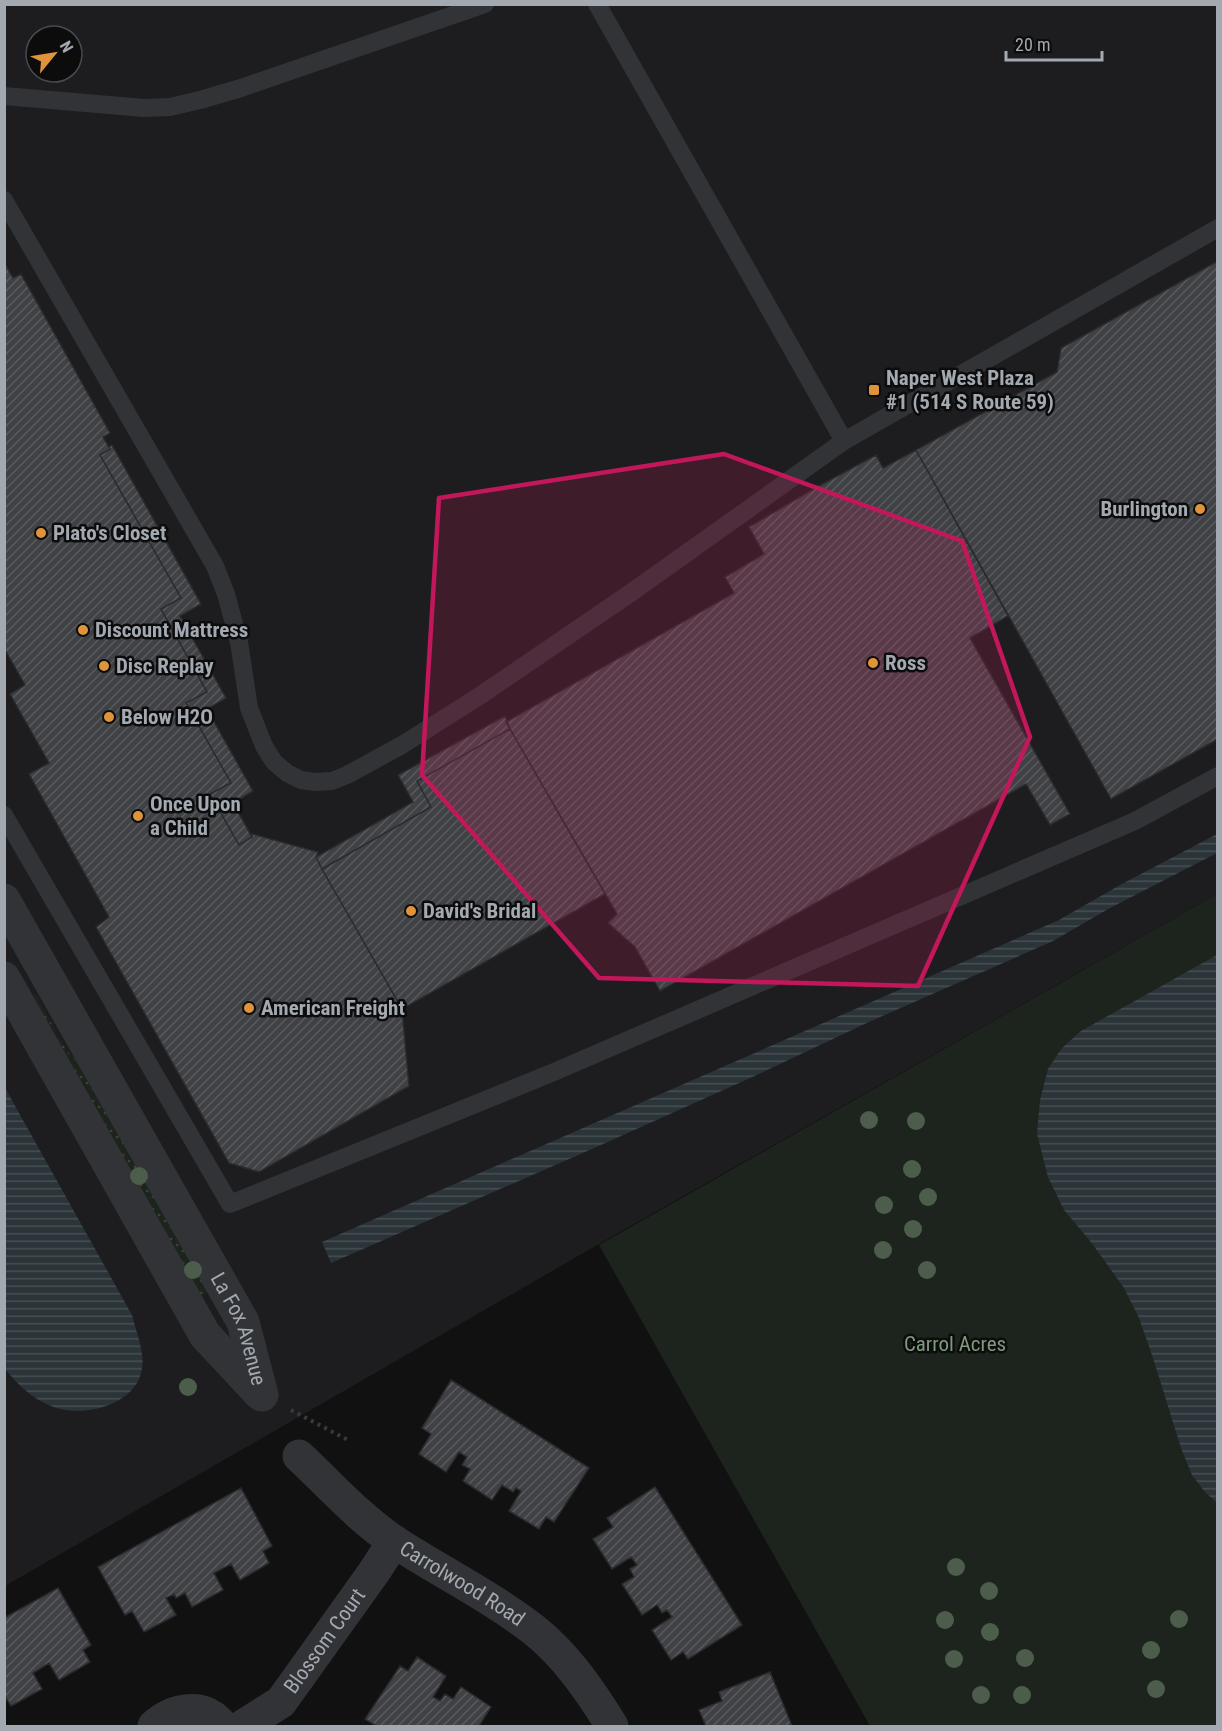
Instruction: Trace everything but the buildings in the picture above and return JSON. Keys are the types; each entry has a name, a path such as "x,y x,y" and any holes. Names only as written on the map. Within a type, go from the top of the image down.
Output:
{"street":[{"name":"La Fox Avenue","path":"4,900 243,1322 262,1395 205,1335 4,978"},
{"name":"Carrolwood Road","path":"299,1456 360,1514 394,1541 500,1606 536,1632 572,1668 612,1726"},
{"name":"Blossom Court","path":"243,1726 281,1702 394,1541"},
{"path":"154,1726 177,1712 192,1710 207,1714 222,1726"}],"lane":[{"path":"4,96 144,108 170,107 241,88 485,4"},
{"path":"597,4 844,441"},
{"path":"4,201 215,566 226,594 239,642 249,708 264,746 274,762 287,772 301,780 315,782 332,781 347,775 402,745 556,645 844,441 1218,228"},
{"path":"4,816 230,1204 554,1072 1136,820 1218,776"}],"path":[{"path":"289,1409 348,1440"}],"highlighted area":[{"path":"724,454 962,541 1030,737 918,986 599,978 422,775 439,498"}],"shaded area":[{"path":"5,5 1217,5 1217,894 599,1244 5,1586"},
{"path":"1217,834 1217,853 1110,908 1053,941 871,1021 601,1145 331,1263 322,1242 1059,920"},
{"path":"1217,955 1217,1503 1192,1475 1139,1318 1124,1288 1091,1242 1064,1210 1048,1177 1037,1134 1040,1100 1048,1069 1061,1049 1081,1031"},
{"path":"5,1088 132,1315 141,1349 142,1369 138,1382 129,1392 106,1406 77,1411 51,1406 26,1391 5,1369"}],"green space":[{"name":"Carrol Acres","path":"1217,894 1217,1726 870,1726 599,1245"},
{"path":"35,994 67,1051 100,1086 215,1288 197,1298 28,999"}],"place":[{"name":"Naper West Plaza #1 (514 S Route 59)","path":"874,390"},
{"name":"Burlington","path":"1200,509"},
{"name":"Plato's Closet","path":"41,533"},
{"name":"Discount Mattress","path":"83,630"},
{"name":"Ross","path":"873,663"},
{"name":"Disc Replay","path":"104,666"},
{"name":"Below H2O","path":"109,717"},
{"name":"Once Upon a Child","path":"138,816"},
{"name":"David's Bridal","path":"411,911"},
{"name":"American Freight","path":"249,1008"}]}
